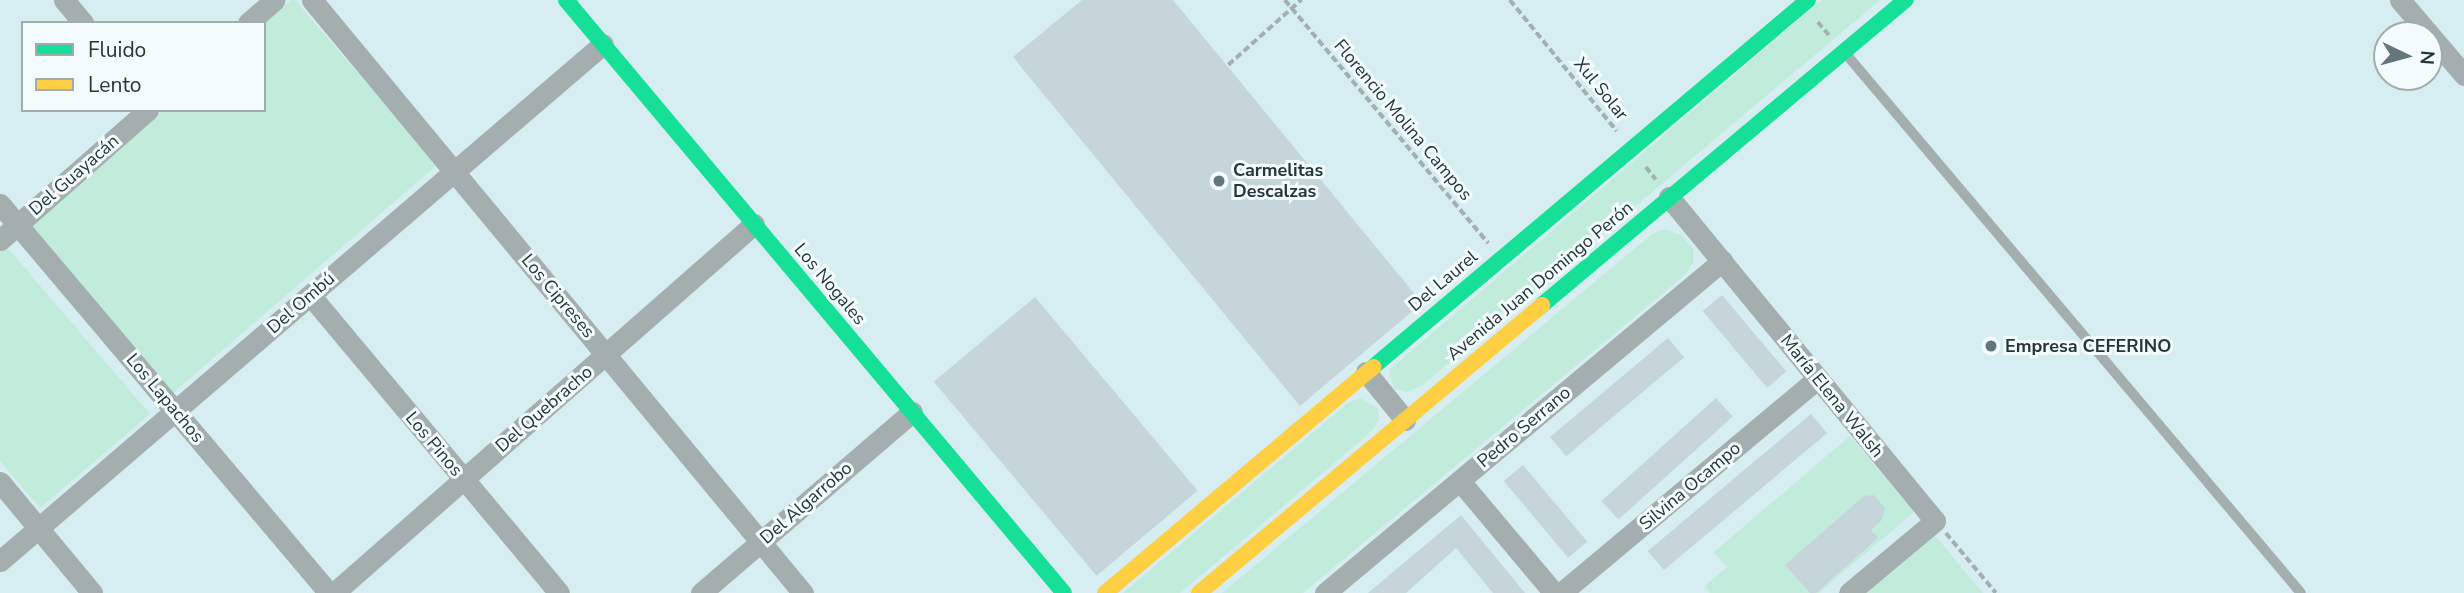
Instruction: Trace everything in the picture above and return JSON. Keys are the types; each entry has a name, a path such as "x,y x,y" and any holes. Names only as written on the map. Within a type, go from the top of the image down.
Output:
{"street":[{"path":"64,0 81,21"},
{"path":"250,21 274,0"},
{"name":"Los Cipreses","path":"312,0 803,593"},
{"name":"Los Nogales","path":"566,0 1064,593"},
{"name":"Avenida Juan Domingo Perón","path":"1199,593 1906,0"},
{"path":"2400,0 2464,75"},
{"name":"Del Laurel","path":"1105,593 1805,2"},
{"name":"Del Ombú","path":"0,561 603,44"},
{"name":"Del Guayacán","path":"0,240 146,112"},
{"name":"María Elena Walsh","path":"1669,197 1935,521"},
{"name":"Los Lapachos","path":"0,204 332,593"},
{"name":"Del Quebracho","path":"332,593 754,224"},
{"name":"Pedro Serrano","path":"1325,593 1722,261"},
{"name":"Los Pinos","path":"310,295 558,593"},
{"path":"1366,372 1405,420"},
{"name":"Silvina Ocampo","path":"1561,593 1818,378"},
{"name":"Del Algarrobo","path":"701,593 912,412"},
{"path":"1460,481 1555,593"},
{"path":"0,482 92,593"},
{"path":"1849,593 1935,521"}],"lane":[{"path":"1844,52 2301,593"}],"path":[{"name":"Florencio Molina Campos","path":"1285,0 1500,258"},
{"path":"1228,65 1301,0"},
{"name":"Xul Solar","path":"1510,0 1669,197"},
{"path":"1805,2 1844,52"},
{"path":"1935,521 1996,593"}],"green space":[{"path":"291,0 295,0 437,165 173,393 29,226 161,112 266,112 266,21"},
{"path":"1822,0 1880,0 1424,384 1408,392 1394,389 1389,370"},
{"path":"1665,229 1681,235 1693,249 1693,263 1685,275 1303,593 1222,593 1652,234"},
{"path":"6,246 150,414 40,508 0,461 0,251"},
{"path":"1360,398 1378,409 1379,420 1371,432 1180,593 1123,593 1348,403"},
{"path":"1850,436 1914,512 1819,593 1710,593 1705,586 1727,567 1714,552"},
{"path":"1933,533 1983,593 1865,593"}],"building":[{"name":"Carmelitas Descalzas","path":"1082,0 1173,0 1422,303 1300,406 1013,57"},
{"path":"1722,295 1786,372 1767,388 1703,311"},
{"path":"1035,297 1198,491 1097,576 934,382"},
{"path":"1668,338 1684,357 1566,456 1550,437"},
{"path":"1716,398 1733,417 1618,520 1602,501"},
{"path":"1811,414 1827,433 1664,570 1648,551"},
{"path":"1523,465 1587,542 1568,558 1504,481"},
{"path":"1874,495 1885,508 1882,520 1871,530 1878,538 1816,593 1810,593 1785,565 1864,496"},
{"path":"1461,515 1525,593 1493,593 1456,548 1406,593 1368,593"}],"traffic: fast":[{"path":"566,0 1064,593"},
{"path":"1373,367 1808,0"},
{"path":"1542,305 1906,0"}],"traffic: slow":[{"path":"1199,593 1542,305"},
{"path":"1105,593 1373,367"}],"place":[{"name":"Carmelitas Descalzas","path":"1219,181"},
{"name":"Empresa CEFERINO","path":"1991,346"}]}
